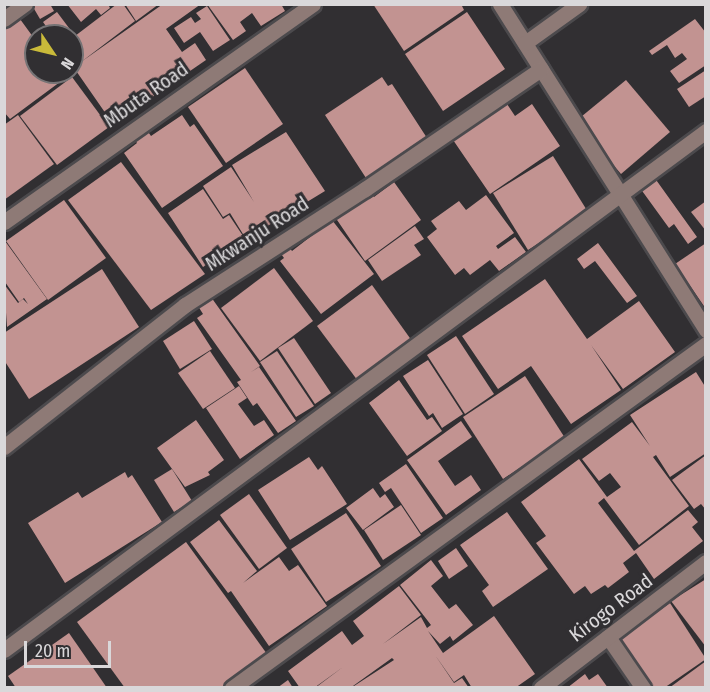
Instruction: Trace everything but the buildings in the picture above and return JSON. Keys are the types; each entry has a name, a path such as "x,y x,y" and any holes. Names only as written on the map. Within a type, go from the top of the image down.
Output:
{"street":[{"path":"4,19 25,4"},
{"name":"Mbuta Road","path":"4,222 313,4"},
{"path":"500,4 705,330"},
{"path":"525,43 579,4"},
{"name":"Mkwanju Road","path":"4,447 185,305 365,189 541,69"},
{"path":"4,650 705,131"},
{"path":"232,687 705,344"},
{"name":"Kirogo Road","path":"541,687 705,562"},
{"path":"608,638 643,687"}]}
